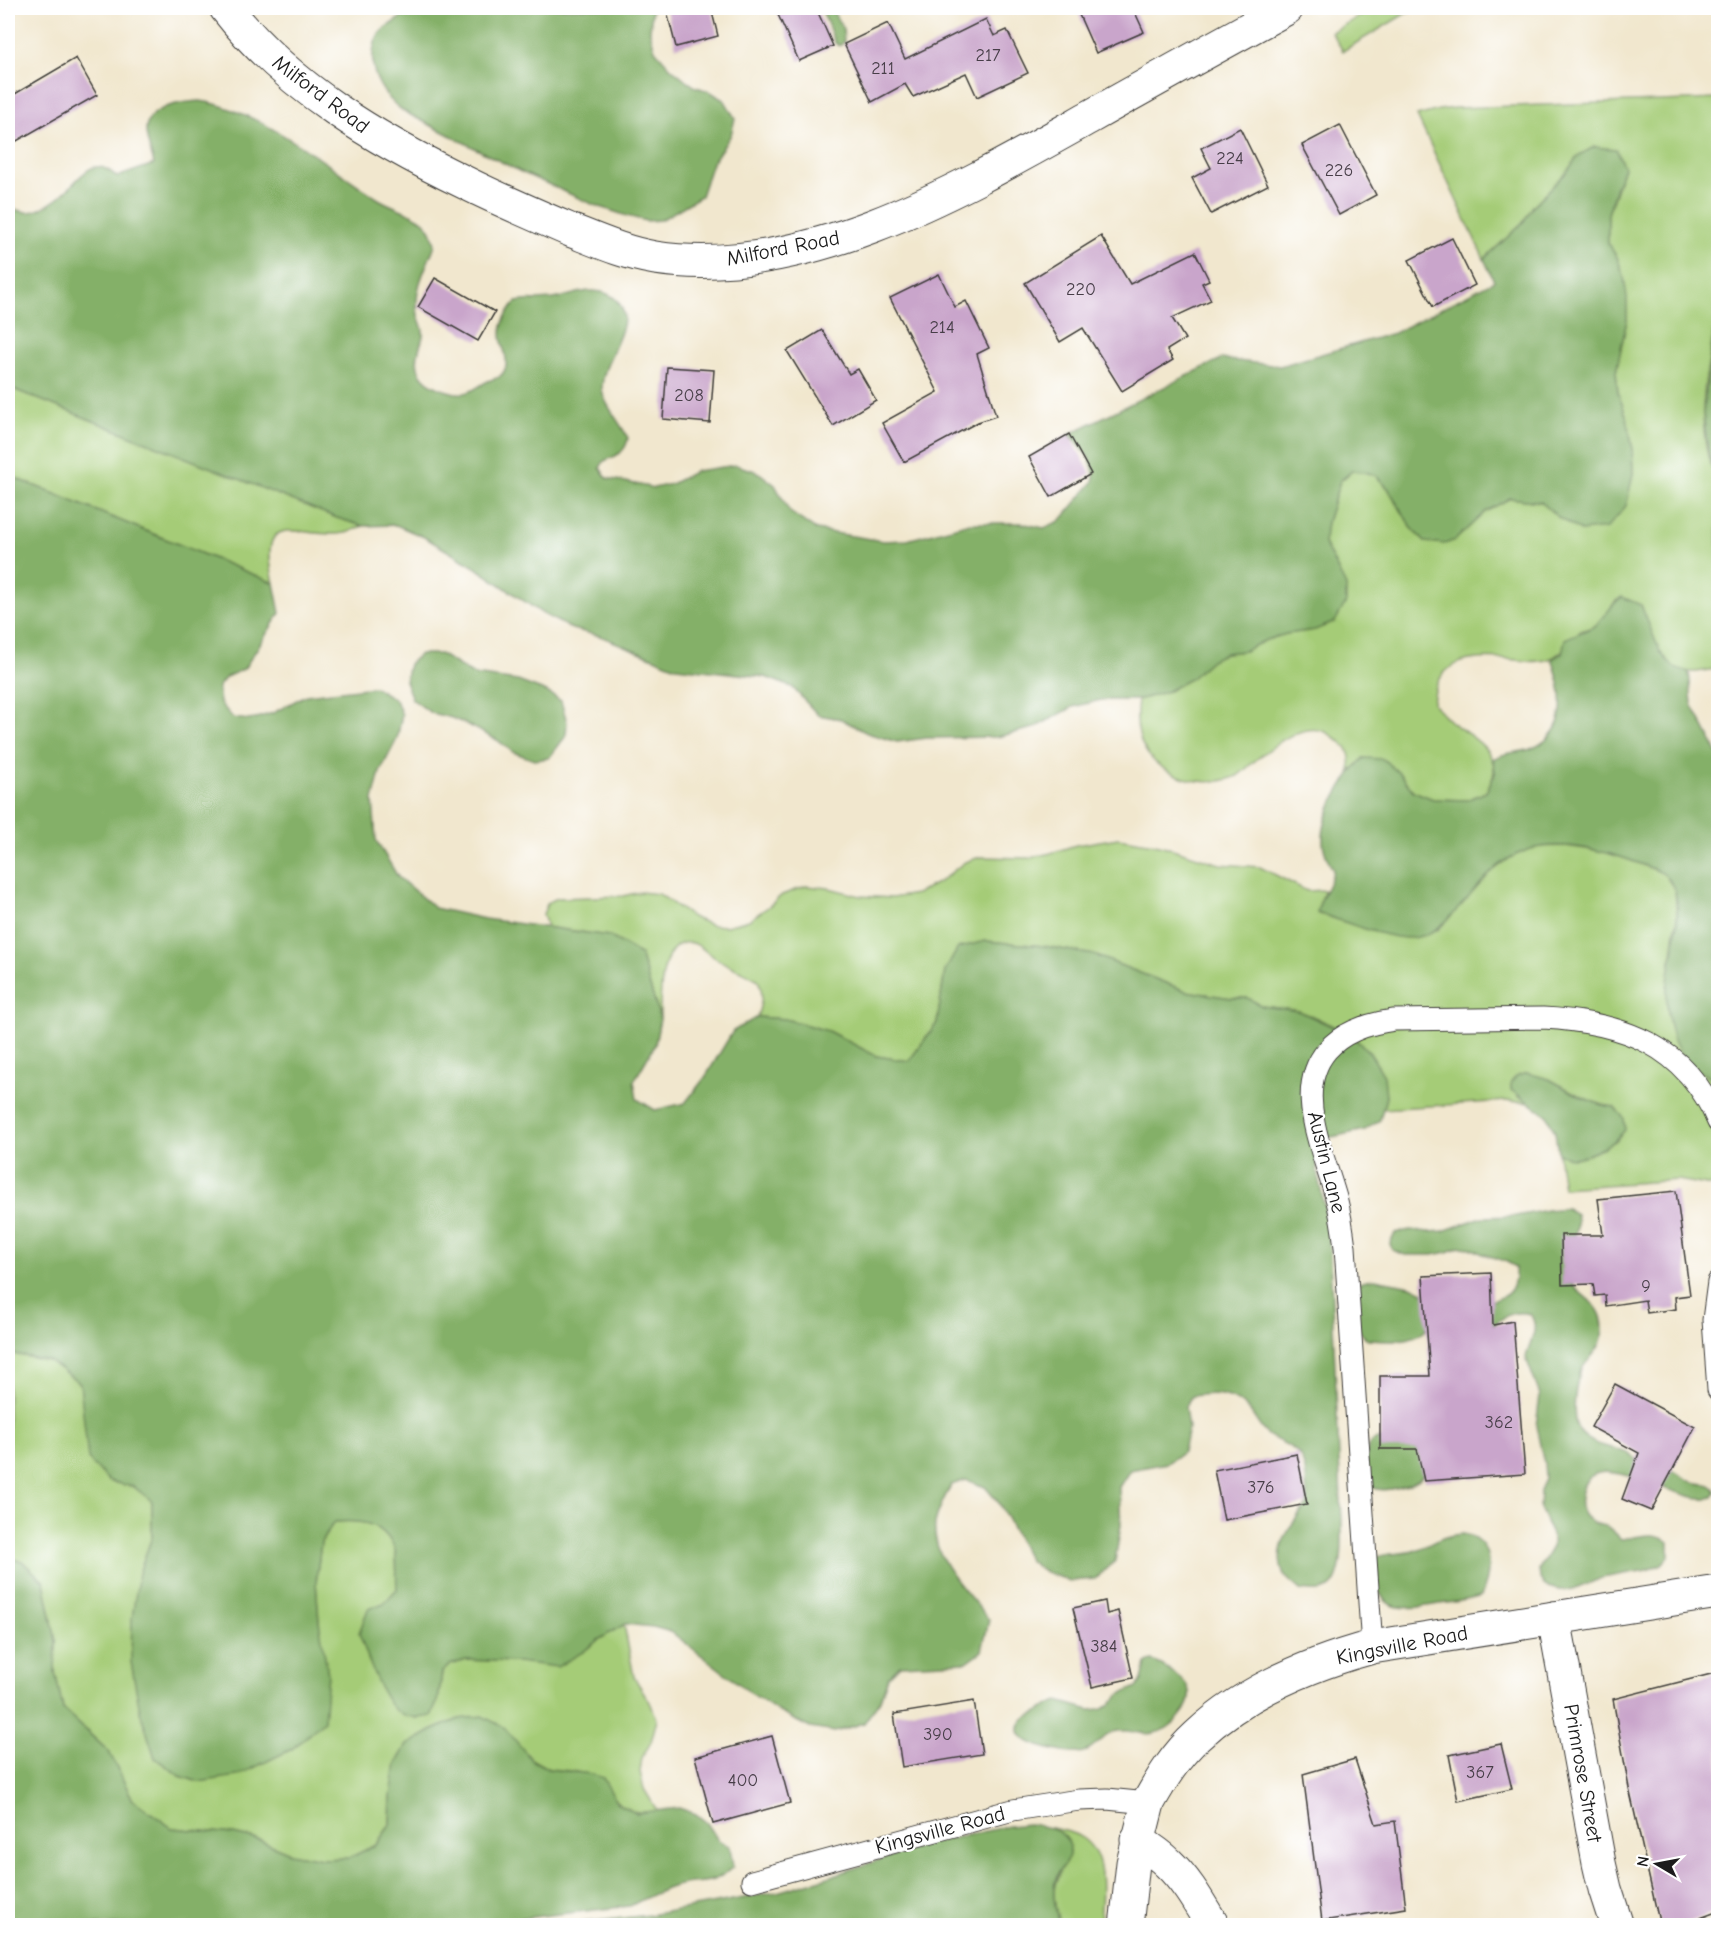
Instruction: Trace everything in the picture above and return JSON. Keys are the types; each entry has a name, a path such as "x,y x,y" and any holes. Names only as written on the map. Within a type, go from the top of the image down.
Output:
{"street":[{"name":"Milford Road","path":"226,8 262,48 317,96 430,166 501,201 607,245 655,258 711,261 764,256 816,245 862,230 921,206 993,171 1287,8"},
{"name":"Kingsville Road","path":"1148,1803 1164,1774 1197,1735 1234,1707 1302,1669 1372,1647 1719,1592"},
{"name":"Primrose Street","path":"1554,1618 1599,1863 1617,1926"},
{"path":"1126,1926 1137,1839 1148,1803"},
{"path":"1137,1839 1167,1861 1188,1886 1213,1926"}],"lane":[{"name":"Austin Lane","path":"1372,1647 1345,1247 1338,1203 1314,1124 1312,1109 1314,1077 1328,1048 1355,1028 1394,1020 1564,1019 1641,1038 1665,1051 1695,1081 1719,1122"},
{"path":"1719,1282 1713,1320 1719,1390"},
{"name":"Kingsville Road","path":"752,1881 1013,1810 1079,1800 1107,1799 1148,1803"}],"green space":[{"path":"412,8 652,8 650,32 655,50 671,68 694,86 711,92 725,101 735,118 731,135 712,163 701,196 661,220 646,221 627,216 594,205 519,171 403,111 384,93 376,78 373,52 379,34"},
{"path":"821,8 831,8 843,29 844,42 840,46 835,43"},
{"path":"1375,8 1415,8 1343,51 1331,32"},
{"path":"1718,99 1717,291 1703,414 1708,457 1718,480 1718,669 1689,672 1670,664 1652,636 1641,605 1616,600 1600,622 1579,632 1554,657 1541,661 1474,659 1451,667 1442,676 1436,688 1433,704 1450,721 1484,747 1493,762 1494,770 1486,792 1467,800 1433,799 1413,791 1399,773 1364,758 1350,772 1350,756 1346,748 1340,741 1323,731 1304,731 1294,734 1267,751 1239,775 1226,780 1209,782 1192,780 1165,769 1154,761 1141,742 1137,716 1138,700 1168,691 1190,679 1211,660 1225,653 1244,651 1266,640 1286,634 1315,630 1339,572 1324,543 1327,522 1340,481 1352,471 1375,475 1388,488 1411,527 1425,542 1455,540 1485,512 1510,498 1541,502 1559,518 1581,531 1633,474 1632,445 1627,418 1618,393 1616,372 1627,320 1618,259 1608,243 1608,214 1624,167 1579,155 1566,173 1533,206 1523,223 1484,259 1417,116 1455,108"},
{"path":"200,101 222,106 269,127 315,155 377,198 412,214 428,226 435,245 421,279 417,296 418,315 423,334 417,358 420,372 428,382 460,393 469,392 499,377 506,367 501,334 502,325 516,302 553,299 584,292 602,292 620,304 624,317 621,332 604,375 602,389 609,407 628,438 623,450 604,461 600,468 607,478 654,488 671,484 696,471 736,465 758,472 775,485 790,512 816,530 883,541 907,540 970,523 1021,523 1044,528 1060,521 1093,482 1094,475 1091,462 1069,434 1221,359 1280,366 1394,333 1494,281 1484,259 1523,223 1533,206 1566,173 1579,155 1594,147 1616,149 1624,167 1608,214 1608,243 1618,259 1627,297 1627,320 1616,372 1618,393 1627,418 1632,445 1633,474 1626,506 1607,528 1581,531 1559,518 1541,502 1510,498 1485,512 1455,540 1445,544 1425,542 1411,527 1388,488 1375,475 1352,471 1340,481 1327,522 1324,543 1346,586 1346,602 1335,622 1315,630 1286,634 1266,640 1244,651 1225,653 1211,660 1190,679 1168,691 1138,700 1101,700 1073,707 1034,728 997,737 927,738 897,742 867,733 841,719 818,715 792,687 765,677 676,667 600,636 572,629 543,614 473,566 424,537 396,525 363,526 337,518 8,387 8,207 28,212 41,209 55,201 84,173 95,167 109,170 117,177 154,164 146,131 152,116 175,104"},
{"path":"1718,241 1718,480 1713,472 1708,451 1703,413 1715,321"},
{"path":"8,387 337,518 363,526 345,533 287,531 277,534 271,543 270,558 274,583 8,475"},
{"path":"8,475 274,583 280,613 244,669 226,677 218,687 220,703 233,718 250,720 273,713 306,695 375,687 396,700 402,715 397,739 380,772 373,800 376,840 398,877 435,908 485,919 609,936 640,954 660,1019 655,1045 634,1081 637,1099 655,1110 685,1103 706,1076 733,1031 757,1017 785,1019 828,1031 876,1056 909,1061 937,1023 945,971 958,948 985,941 1044,946 1094,955 1186,991 1231,998 1248,998 1262,1006 1299,1011 1351,1035 1370,1053 1384,1076 1386,1097 1380,1120 1365,1130 1327,1138 1317,1150 1317,1172 1329,1236 1342,1522 1340,1567 1334,1583 1322,1591 1300,1590 1283,1573 1280,1555 1282,1545 1290,1528 1307,1505 1305,1473 1299,1455 1265,1433 1251,1413 1238,1401 1217,1394 1192,1396 1185,1406 1188,1428 1183,1452 1167,1463 1130,1470 1119,1487 1121,1525 1115,1561 1095,1579 1070,1581 1043,1571 1029,1560 999,1503 985,1487 966,1480 951,1485 938,1514 935,1537 945,1563 989,1620 982,1651 967,1662 900,1665 888,1677 880,1700 864,1723 835,1732 810,1728 779,1712 748,1691 671,1632 653,1627 625,1624 557,1667 518,1662 466,1660 450,1665 442,1672 438,1701 431,1716 417,1718 399,1713 389,1704 374,1674 359,1633 368,1609 384,1603 397,1589 394,1547 389,1538 376,1527 361,1522 334,1522 321,1542 316,1582 319,1622 328,1674 324,1721 292,1749 237,1776 199,1782 180,1776 155,1758 140,1711 131,1662 132,1618 139,1573 152,1537 152,1501 134,1487 109,1481 88,1459 80,1383 49,1361 8,1353"},
{"path":"1622,597 1641,605 1660,652 1674,667 1689,672 1692,704 1718,754 1718,1082 1699,1071 1683,1056 1673,1037 1668,1017 1667,990 1675,943 1677,907 1675,891 1669,879 1658,871 1603,852 1564,846 1545,847 1527,850 1504,862 1446,922 1426,935 1396,937 1317,913 1333,870 1323,843 1326,821 1342,786 1364,758 1383,759 1399,773 1413,791 1433,799 1467,800 1486,792 1495,773 1493,759 1504,754 1533,748 1545,741 1554,731 1559,721 1561,697 1552,659 1562,653 1565,639 1596,625"},
{"path":"420,654 440,654 474,675 518,681 547,692 561,701 567,722 566,736 549,758 534,760 513,752 497,740 472,727 452,718 431,713 412,699 405,681 409,664"},
{"path":"1118,838 1160,845 1220,864 1260,867 1307,891 1324,890 1318,914 1343,920 1438,930 1492,871 1510,858 1532,847 1565,846 1608,852 1664,873 1675,890 1677,916 1667,991 1703,1074 1718,1082 1718,1187 1678,1180 1563,1188 1558,1153 1582,1155 1596,1151 1618,1139 1614,1107 1588,1100 1549,1079 1518,1097 1532,1103 1507,1101 1383,1109 1386,1096 1351,1035 1299,1011 1262,1006 1248,998 1231,998 1186,991 1094,955 1044,946 985,941 945,971 937,1023 909,1061 876,1056 828,1031 785,1019 757,1017 762,993 757,979 713,957 692,943 681,944 667,959 661,985 660,1019 640,954 609,936 547,927 543,914 548,902 558,898 623,896 640,892 659,894 692,917 711,925 726,926 749,920 782,895 806,886 829,888 860,896 892,898 916,894 939,882 965,862 980,857 1028,858 1076,845"},
{"path":"1527,1073 1549,1079 1583,1098 1614,1107 1624,1118 1625,1130 1608,1144 1586,1155 1572,1158 1558,1153 1555,1132 1547,1115 1511,1090 1511,1082 1517,1076"},
{"path":"1566,1208 1576,1214 1577,1223 1576,1234 1567,1260 1567,1272 1575,1288 1595,1306 1603,1324 1599,1346 1583,1367 1578,1380 1574,1407 1578,1429 1582,1435 1594,1442 1627,1453 1646,1465 1670,1470 1690,1481 1709,1485 1716,1492 1713,1497 1699,1498 1617,1473 1600,1473 1587,1480 1581,1497 1581,1509 1590,1521 1609,1528 1621,1539 1646,1535 1664,1538 1669,1542 1669,1556 1662,1564 1647,1570 1602,1578 1573,1590 1559,1590 1545,1586 1540,1579 1539,1569 1552,1547 1552,1535 1539,1506 1540,1490 1545,1479 1536,1426 1540,1395 1526,1358 1534,1331 1533,1320 1530,1314 1510,1314 1485,1331 1479,1304 1495,1300 1511,1290 1514,1284 1515,1267 1471,1248 1460,1247 1433,1255 1405,1255 1392,1250 1390,1244 1395,1233 1410,1230 1443,1231 1482,1217 1516,1216"},
{"path":"1375,1279 1411,1286 1427,1294 1430,1318 1422,1333 1414,1337 1395,1340 1368,1339 1363,1335 1356,1322 1357,1290 1359,1283"},
{"path":"8,1353 49,1361 80,1383 84,1412 109,1481 134,1487 152,1501 152,1537 139,1573 155,1758 180,1776 199,1782 319,1622 316,1582 321,1542 334,1522 352,1521 368,1524 383,1531 394,1547 397,1589 384,1603 368,1609 368,1659 383,1691 395,1709 418,1719 438,1701 442,1672 450,1665 466,1660 518,1662 583,1652 624,1624 634,1677 650,1702 657,1719 651,1742 642,1758 640,1772 644,1789 658,1812 629,1810 613,1796 603,1778 572,1771 549,1769 459,1719 407,1745 391,1796 390,1825 376,1845 349,1858 322,1859 290,1853 259,1840 233,1834 172,1828 133,1800 109,1752 63,1709 55,1672 56,1641 44,1582 22,1561 8,1559"},
{"path":"1385,1437 1410,1444 1419,1451 1427,1463 1419,1479 1407,1485 1385,1490 1374,1488 1371,1485 1367,1473 1367,1451 1373,1441"},
{"path":"1462,1534 1475,1538 1486,1551 1488,1574 1481,1596 1402,1608 1387,1602 1381,1595 1375,1574 1377,1557 1411,1552 1443,1538"},
{"path":"8,1559 22,1561 44,1582 56,1641 55,1672 63,1709 109,1752 133,1800 172,1828 233,1834 259,1840 290,1853 322,1859 349,1858 376,1845 390,1825 396,1763 407,1745 459,1719 482,1716 504,1727 532,1760 548,1769 592,1774 603,1778 618,1804 636,1813 679,1808 696,1814 707,1823 718,1840 730,1847 733,1867 718,1878 675,1886 630,1906 498,1921 496,1925 8,1925"},
{"path":"1152,1661 1179,1677 1189,1691 1184,1711 1167,1728 1150,1734 1112,1732 1090,1749 1079,1753 1062,1752 1039,1746 1021,1736 1019,1729 1024,1719 1058,1701 1090,1710 1111,1704 1119,1695 1137,1687 1142,1680 1146,1663"},
{"path":"1028,1824 1061,1833 1069,1845 1070,1852 1058,1874 1054,1890 1059,1925 551,1926 649,1915 777,1892 927,1844"},
{"path":"1051,1828 1082,1838 1091,1846 1096,1855 1102,1878 1100,1925 1059,1925 1054,1892 1057,1878 1066,1862"}],"building":[{"path":"666,8 711,8 718,36 676,47"},
{"path":"775,8 816,8 833,46 799,61"},
{"path":"1076,8 1133,8 1144,32 1096,53"},
{"path":"986,19 994,36 1007,30 1028,73 977,97 966,73 913,97 905,84 872,102 844,44 888,23 905,59"},
{"path":"76,58 97,95 8,146 8,98"},
{"path":"1340,125 1376,195 1339,215 1302,145"},
{"path":"1240,128 1268,185 1211,214 1192,178 1211,168 1201,148"},
{"path":"1101,236 1130,284 1195,252 1209,280 1202,283 1211,300 1172,318 1185,339 1167,350 1173,360 1122,391 1083,328 1060,342 1025,283"},
{"path":"1452,238 1475,285 1433,307 1409,260"},
{"path":"939,274 955,307 966,301 989,348 977,354 996,416 978,422 904,462 882,423 938,392 890,298"},
{"path":"435,278 495,312 478,341 418,307"},
{"path":"822,330 849,374 858,369 876,400 833,426 787,351"},
{"path":"667,367 714,370 710,423 663,419"},
{"path":"1069,434 1091,474 1051,497 1029,457"},
{"path":"1676,1191 1690,1295 1675,1297 1676,1309 1647,1313 1645,1300 1606,1306 1605,1295 1595,1296 1593,1284 1562,1285 1561,1235 1603,1235 1598,1199"},
{"path":"1491,1273 1493,1325 1513,1321 1525,1474 1424,1481 1417,1449 1380,1449 1380,1376 1430,1376 1423,1276"},
{"path":"1615,1384 1695,1427 1651,1511 1622,1499 1639,1453 1591,1427"},
{"path":"1297,1454 1307,1504 1224,1520 1214,1470"},
{"path":"1105,1601 1107,1614 1118,1611 1133,1678 1092,1687 1073,1608"},
{"path":"1719,1672 1719,1911 1679,1926 1660,1926 1629,1788 1613,1699"},
{"path":"974,1701 982,1754 902,1767 894,1714"},
{"path":"772,1736 790,1803 713,1824 695,1757"},
{"path":"1501,1744 1512,1789 1458,1801 1449,1755"},
{"path":"1355,1759 1376,1824 1395,1821 1406,1908 1322,1921 1303,1774"}]}
